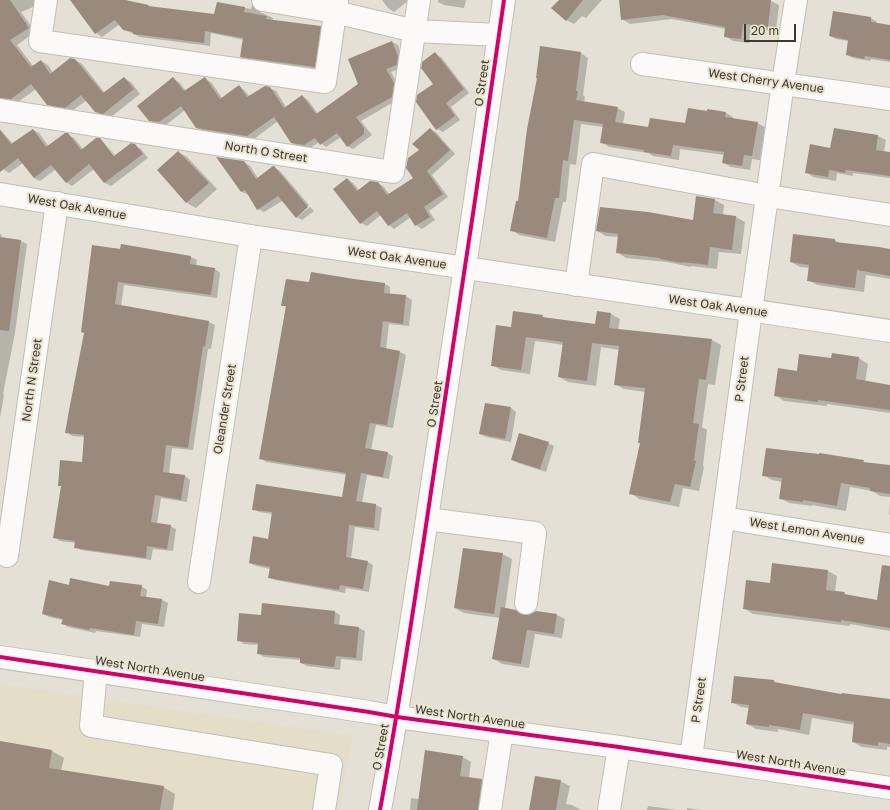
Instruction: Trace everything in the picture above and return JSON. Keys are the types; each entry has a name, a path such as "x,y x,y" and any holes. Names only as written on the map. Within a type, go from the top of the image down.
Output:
{"street":[{"path":"46,0 40,41 325,82 336,6"},
{"path":"263,0 336,6 415,31 499,35"},
{"name":"North O Street","path":"0,110 393,172 420,0"},
{"name":"O Street","path":"380,810 397,717 466,269 504,0"},
{"name":"P Street","path":"691,758 751,311 796,0"},
{"name":"West Cherry Avenue","path":"642,64 890,99"},
{"path":"576,285 593,164 768,196 890,215"},
{"name":"West Oak Avenue","path":"0,194 251,236 890,331"},
{"name":"North N Street","path":"7,556 57,203"},
{"name":"Oleander Street","path":"199,582 251,236"},
{"name":"West Lemon Avenue","path":"724,518 890,545"},
{"path":"427,519 535,533 526,604"},
{"name":"West North Avenue","path":"0,656 397,717 619,747 890,788"},
{"path":"96,671 91,726 331,764 324,810"},
{"path":"490,810 502,731"},
{"path":"609,810 619,747"}],"shaded area":[{"path":"0,684 353,736 339,810 0,810"}],"building":[{"path":"0,0 10,0 29,28 10,40 31,67 41,60 50,74 70,58 75,59 103,93 124,77 134,89 103,114 95,112 81,95 65,108 47,105 31,84 11,99 0,98"},
{"path":"70,0 125,0 149,5 148,6 214,14 217,2 245,7 244,12 267,16 266,19 321,26 315,67 240,57 243,38 205,31 204,43 133,34 133,32 123,30 115,20 95,34"},
{"path":"559,0 583,0 566,21 551,8"},
{"path":"619,0 771,0 768,27 743,24 741,39 724,37 725,27 663,15 621,20"},
{"path":"833,11 871,17 871,22 890,25 890,60 865,56 864,59 846,55 848,40 829,36"},
{"path":"392,41 398,56 397,65 386,69 394,83 392,97 356,117 364,128 364,134 347,147 337,133 320,145 315,138 304,145 291,143 274,117 247,136 196,128 181,106 159,122 149,121 137,106 173,77 184,91 205,77 220,99 239,85 247,97 265,86 270,87 284,108 302,95 316,114 358,84 348,59"},
{"path":"540,46 581,52 576,100 618,107 615,122 648,127 650,118 685,123 688,108 726,112 725,117 758,122 752,156 744,155 742,166 722,163 724,152 673,145 671,156 644,152 644,150 600,143 603,124 574,120 568,161 563,160 559,198 555,198 547,238 510,231 516,201 518,201 527,129 537,78"},
{"path":"435,52 464,89 446,103 455,116 436,130 416,102 417,95 433,84 421,68 422,62"},
{"path":"430,128 450,150 427,171 443,194 424,207 430,217 415,226 407,213 388,226 377,211 360,224 333,189 347,178 357,191 370,181 378,182 387,195 413,178 406,168 408,158 419,150 412,144"},
{"path":"834,128 878,135 876,150 890,152 890,176 846,170 845,173 829,170 828,177 805,173 810,144 830,148"},
{"path":"33,129 46,147 65,133 68,133 81,150 96,138 100,138 114,156 131,143 135,144 143,154 104,183 89,164 66,183 51,165 34,178 18,158 0,172 0,130 11,144"},
{"path":"178,151 209,183 186,203 157,170"},
{"path":"216,157 244,161 256,179 274,166 308,207 296,218 278,196 257,210 245,190 241,192"},
{"path":"696,196 715,199 713,213 736,216 732,250 710,247 708,265 682,263 660,258 616,253 618,234 596,231 600,207 648,212 693,220"},
{"path":"793,234 835,239 835,242 890,249 890,276 857,270 855,288 807,281 809,265 790,262"},
{"path":"0,237 21,240 9,331 0,330"},
{"path":"121,244 191,256 190,264 215,268 211,295 118,282 115,304 209,321 205,347 203,346 188,448 166,445 163,472 185,475 181,500 155,495 151,522 171,525 167,549 147,546 146,558 74,548 75,541 53,538 61,486 58,486 60,460 82,462 84,435 65,433 84,333 81,332 92,245 120,249"},
{"path":"311,272 385,283 384,293 406,295 403,324 383,321 380,347 400,351 387,425 370,423 365,448 388,452 383,477 361,473 356,501 376,504 374,528 349,525 346,557 368,561 363,589 340,585 339,590 268,578 270,567 249,563 253,536 268,539 272,512 252,510 256,484 342,497 346,473 259,459 286,306 281,306 286,279 309,282"},
{"path":"513,311 543,315 542,317 595,324 597,311 611,313 609,328 712,339 706,380 699,379 693,423 699,424 694,460 696,461 690,487 675,484 670,502 629,494 640,443 638,443 645,388 614,385 619,346 592,343 587,381 558,377 563,342 526,337 521,370 491,366 496,325 511,327"},
{"path":"832,353 859,357 856,379 890,385 890,410 818,400 818,402 774,396 778,368 797,371 799,354 831,358"},
{"path":"485,403 511,407 505,439 479,434"},
{"path":"519,433 549,442 540,469 511,460"},
{"path":"766,448 819,453 864,460 863,462 890,465 890,494 870,491 870,488 841,483 837,506 803,500 803,502 779,499 782,478 762,476"},
{"path":"463,548 503,553 494,614 454,608"},
{"path":"772,563 828,570 826,590 845,592 844,594 877,600 882,565 890,566 890,628 841,620 841,622 743,609 746,580 770,583"},
{"path":"70,578 109,586 110,581 142,585 140,596 162,599 158,624 136,621 134,635 90,628 89,630 61,624 63,619 42,614 49,580 69,585"},
{"path":"262,603 335,611 334,624 359,627 356,658 336,656 334,667 300,663 300,658 257,654 258,643 237,641 239,613 261,615"},
{"path":"501,607 516,610 525,615 536,611 557,614 554,634 527,630 521,664 492,659"},
{"path":"734,676 774,680 774,682 841,694 890,699 890,744 878,742 878,746 852,742 854,722 803,713 800,730 769,725 769,727 746,724 749,705 731,703"},
{"path":"0,741 52,750 49,768 164,786 160,810 0,810"},
{"path":"425,750 463,756 460,776 482,779 478,810 417,810"},
{"path":"535,776 561,780 556,810 529,810"}],"cycle path":[{"path":"380,810 414,607 504,0"},
{"path":"0,657 397,717 619,747 890,788"}]}
